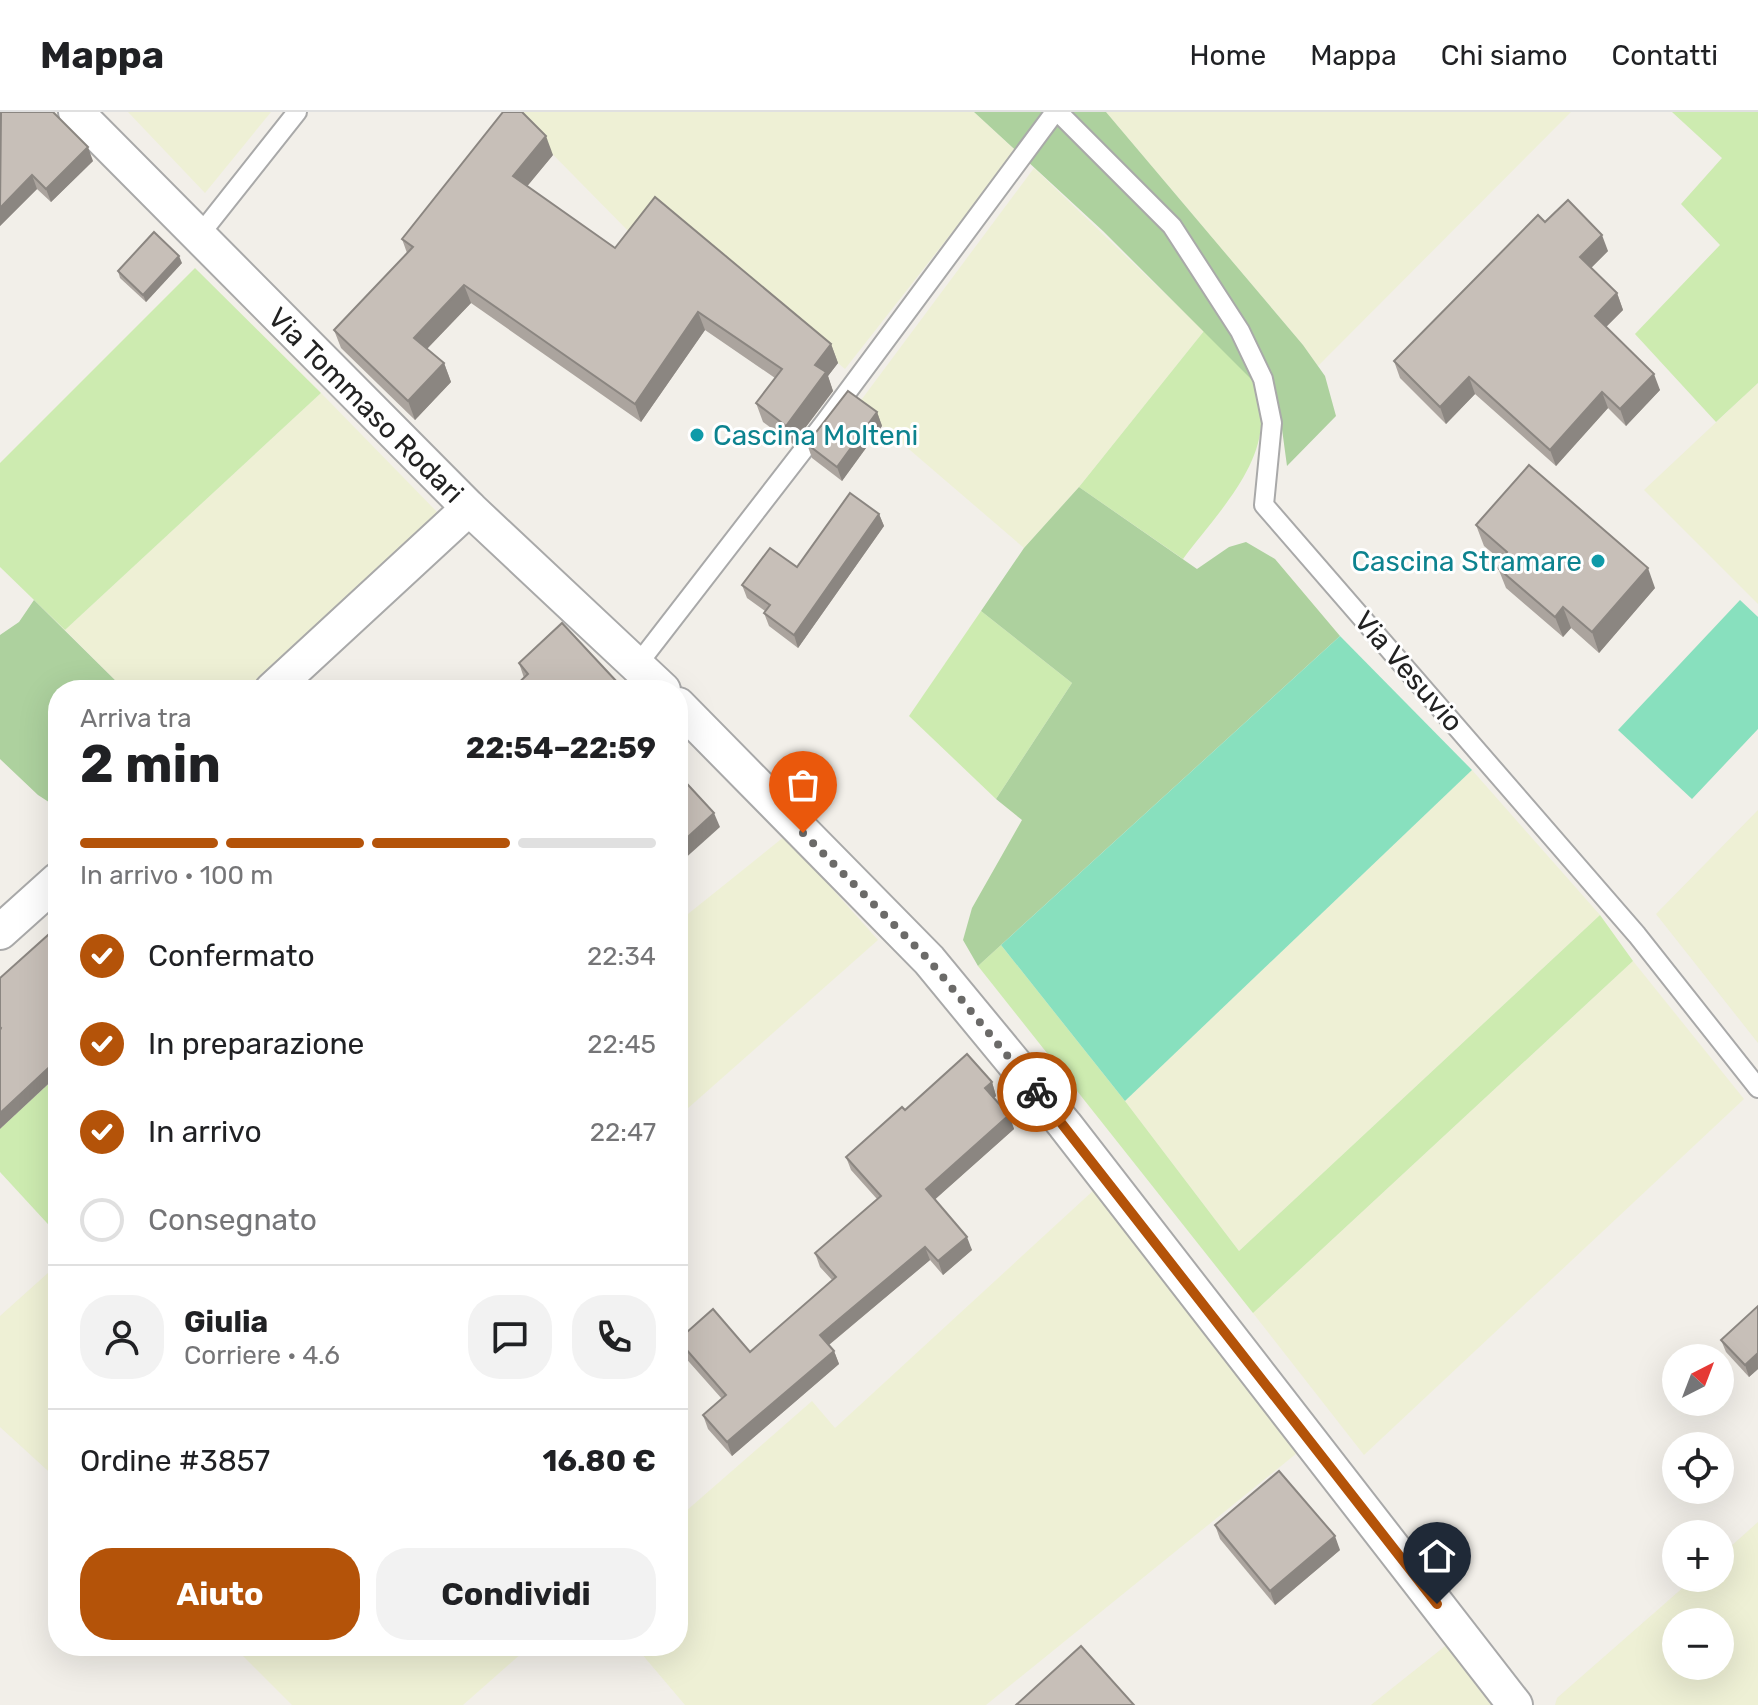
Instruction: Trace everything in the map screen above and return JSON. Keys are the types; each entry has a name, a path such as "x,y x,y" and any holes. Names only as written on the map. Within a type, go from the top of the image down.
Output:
{"street":[{"name":"Via Tommaso Rodari","path":"76,112 469,508 653,680"},
{"path":"283,680 469,508"},
{"path":"688,715 929,960 1065,1125 1515,1705"},
{"path":"0,932 48,889"}],"lane":[{"path":"198,237 297,112"},
{"path":"638,664 832,412 1056,112"},
{"name":"Via Vesuvio","path":"1056,112 1172,226 1240,331 1263,379 1272,423 1264,505 1637,935 1758,1088"}],"green space":[{"path":"128,112 271,112 205,193"},
{"path":"511,112 974,112 1016,151 845,369 662,216 640,243"},
{"path":"974,112 1106,112 1303,345 1325,376 1336,416 1287,466 1279,407 1103,231"},
{"path":"1106,112 1571,112 1318,366"},
{"path":"1672,112 1758,112 1758,383 1716,422 1635,334 1720,245 1681,204 1722,158"},
{"path":"1034,168 1204,331 1079,487 1024,548 856,407"},
{"path":"195,268 321,393 65,630 0,567 0,463"},
{"path":"1204,331 1252,379 1261,419 1259,441 1240,484 1183,559 1079,487"},
{"path":"1758,383 1758,604 1644,490"},
{"path":"321,393 441,516 328,627 267,680 115,680 65,630"},
{"path":"1079,487 1197,569 1229,547 1246,542 1275,559 1340,636 978,966 963,940 972,908 1022,820 996,799 1072,683 981,611 1024,548"},
{"path":"34,600 115,680 48,680 48,802 0,759 0,635 19,622"},
{"path":"1740,600 1758,617 1758,729 1692,799 1618,730"},
{"path":"981,611 1072,683 996,799 909,716"},
{"path":"1340,636 1472,770 1125,1101 1001,945"},
{"path":"1472,770 1600,915 1239,1251 1125,1101"},
{"path":"1758,810 1758,1043 1656,914"},
{"path":"785,836 878,940 688,1108 688,914"},
{"path":"1600,915 1633,961 1253,1313 978,966 1001,945 1239,1251"},
{"path":"1633,961 1744,1099 1364,1455 1253,1313"},
{"path":"48,1084 48,1224 0,1172 0,1129"},
{"path":"1095,1189 1297,1453 986,1705 685,1705 643,1656 688,1656 688,1509 812,1401 835,1428"},
{"path":"48,1273 48,1471 0,1427 0,1316"},
{"path":"1758,1522 1758,1705 1555,1705 1557,1698 1678,1592 1734,1592 1734,1543"},
{"path":"1449,1643 1496,1705 1371,1705"},
{"path":"243,1656 519,1656 463,1705 292,1705"}],"building":[{"path":"1,112 53,112 88,147 46,189 32,175 0,208"},
{"path":"503,112 522,112 546,136 513,176 615,248 655,197 831,344 815,365 826,372 786,426 756,403 782,369 698,312 635,404 464,285 414,338 444,363 408,401 334,330 413,247 402,239"},
{"path":"1568,200 1602,235 1580,257 1617,293 1595,316 1654,374 1620,409 1602,392 1550,450 1469,377 1440,407 1394,361 1538,215 1545,222"},
{"path":"154,232 179,256 143,295 118,271"},
{"path":"848,391 877,412 837,467 807,444"},
{"path":"1529,465 1648,568 1592,632 1563,607 1555,617 1498,568 1507,552 1476,525"},
{"path":"850,493 879,514 794,635 764,613 770,605 742,585 770,548 797,567"},
{"path":"562,623 615,680 522,680 528,674 519,663"},
{"path":"688,785 714,813 688,837"},
{"path":"48,935 48,1068 0,1113 1,1028 0,978"},
{"path":"967,1054 992,1082 985,1088 1009,1115 926,1189 967,1237 938,1261 925,1247 820,1335 834,1351 727,1442 703,1415 726,1395 688,1351 688,1331 713,1309 750,1352 836,1277 815,1253 881,1196 846,1157 902,1107 905,1110"},
{"path":"1758,1306 1758,1353 1745,1365 1734,1354 1734,1344 1725,1344 1721,1340"},
{"path":"1279,1471 1335,1536 1270,1591 1215,1525"},
{"path":"1081,1646 1134,1705 1016,1705"}],"way so far":[{"path":"803,833 929,960 1037,1092"}],"place":[{"name":"Cascina Molteni","path":"697,435"},
{"name":"Cascina Stramare","path":"1598,561"}],"route":[{"path":"1037,1092 1437,1604"}]}
